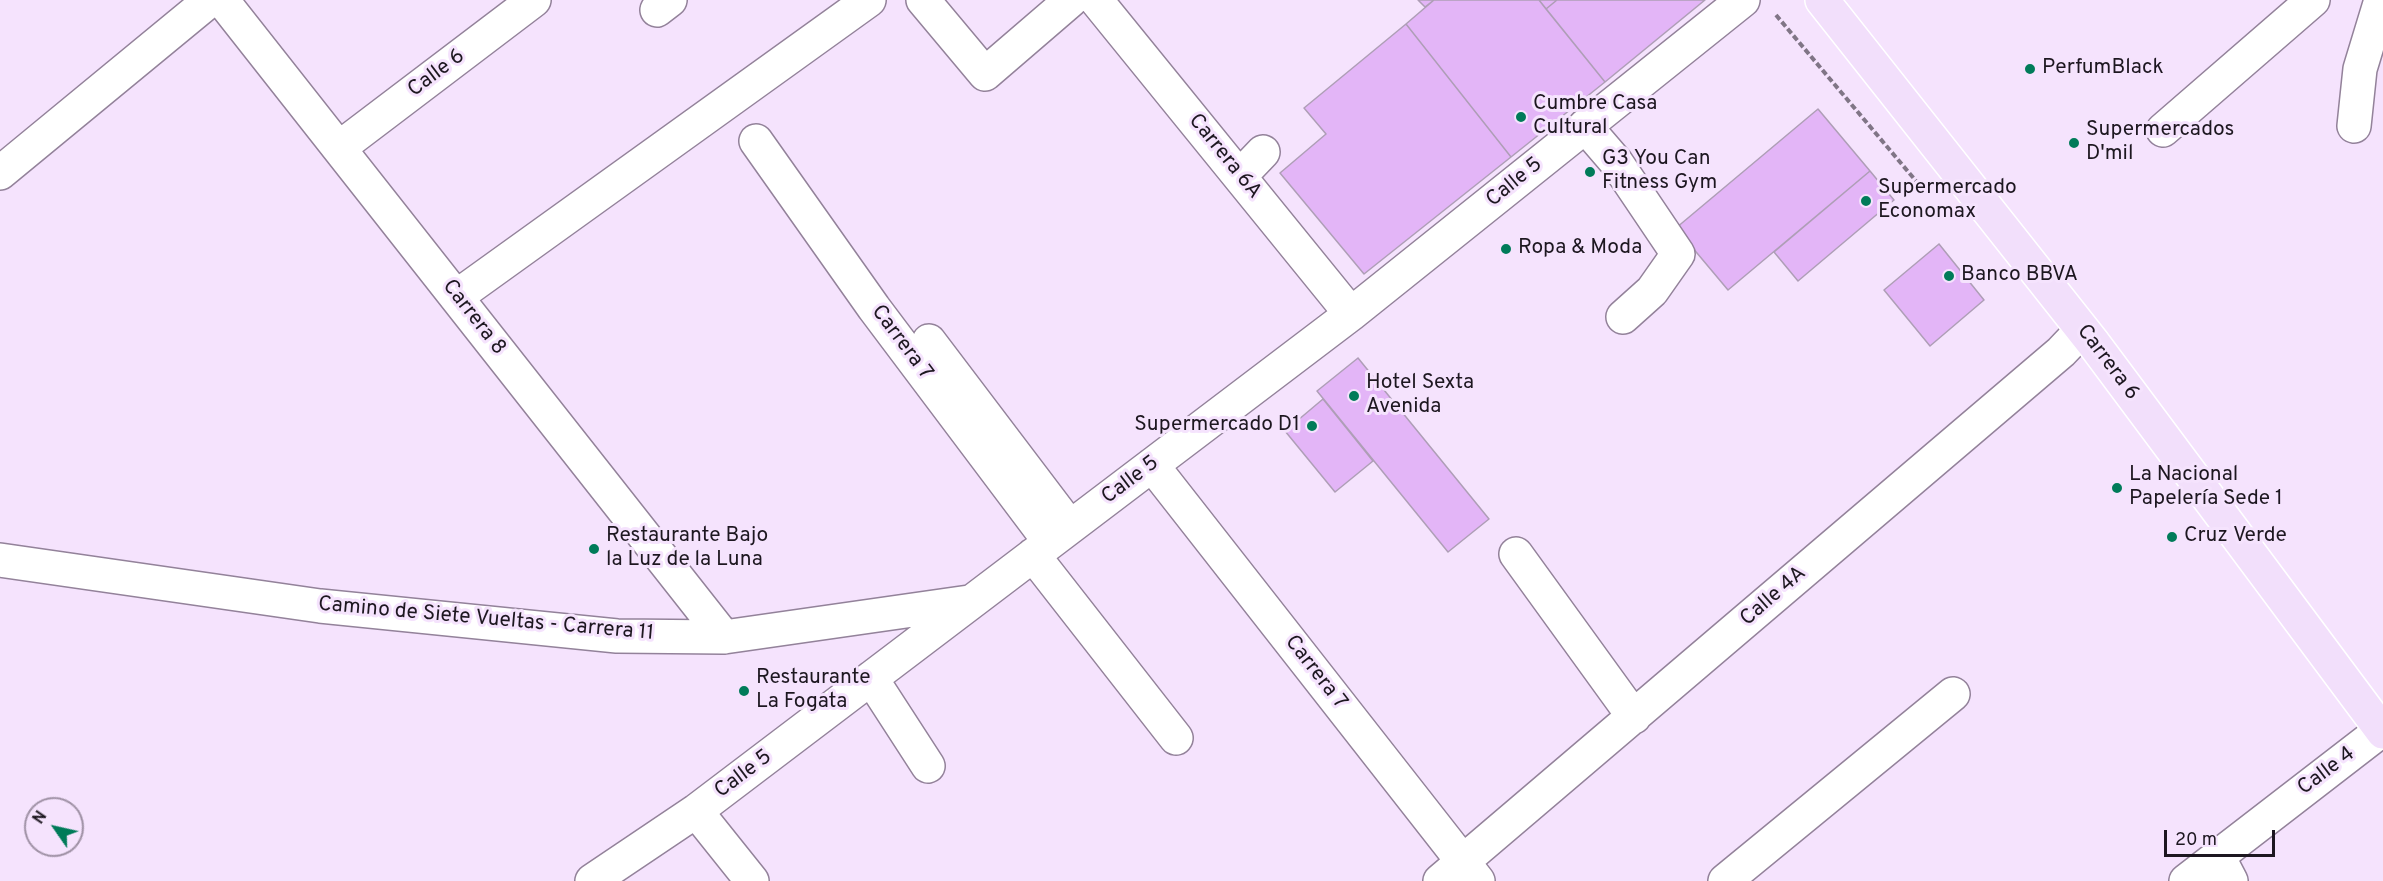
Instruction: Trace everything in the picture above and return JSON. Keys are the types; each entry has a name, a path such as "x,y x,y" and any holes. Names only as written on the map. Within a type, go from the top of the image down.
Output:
{"main road":[{"name":"Carrera 6","path":"1822,0 2082,330 2383,731"}],"street":[{"path":"0,173 210,0"},
{"name":"Carrera 8","path":"222,0 724,636"},
{"name":"Calle 6","path":"339,148 534,0"},
{"path":"456,297 869,0"},
{"path":"923,0 985,74 1071,0"},
{"name":"Carrera 6A","path":"1096,0 1351,314"},
{"path":"2163,130 2313,0"},
{"path":"2354,126 2360,69 2381,0"},
{"name":"Calle 5","path":"592,881 696,811 1351,314 1585,126 1757,4"},
{"path":"1585,126 1616,162 1678,254 1652,291 1623,317"},
{"name":"Carrera 7","path":"756,141 874,308 1051,542"},
{"path":"1240,176 1263,152"},
{"name":"Calle 4A","path":"1461,875 1634,717 2061,352 2082,330"},
{"path":"929,340 1051,542 1176,738"},
{"name":"Carrera 7","path":"1152,465 1461,875"},
{"path":"1516,554 1634,717"},
{"name":"Camino de Siete Vueltas - Carrera 11","path":"0,560 320,606 616,636 724,636 973,601"},
{"path":"872,678 928,766"},
{"path":"1725,881 1953,694"},
{"name":"Calle 4","path":"2186,881 2225,868 2383,731"},
{"path":"696,811 752,881"}],"path":[{"path":"1757,4 1923,190"}],"building":[{"path":"1418,0 1434,0 1425,7"},
{"path":"1434,0 1539,0 1605,82 1511,157 1406,24"},
{"path":"1539,0 1557,0 1546,9"},
{"path":"1557,0 1705,0 1605,82 1546,9"},
{"path":"1406,24 1511,157 1364,274 1280,173 1326,134 1304,108"},
{"path":"1818,109 1870,171 1728,290 1676,228"},
{"path":"1870,171 1894,200 1798,281 1774,252"},
{"path":"1939,244 1984,300 1930,346 1884,290"},
{"path":"1358,358 1489,519 1448,552 1317,391"},
{"path":"1323,399 1373,461 1335,492 1285,431"}],"place":[{"name":"PerfumBlack","path":"2030,69"},
{"name":"Cumbre Casa Cultural","path":"1521,117"},
{"name":"Supermercados D'mil","path":"2074,143"},
{"name":"G3 You Can Fitness Gym","path":"1590,172"},
{"name":"Supermercado Economax","path":"1866,201"},
{"name":"Ropa & Moda","path":"1506,249"},
{"name":"Banco BBVA","path":"1949,276"},
{"name":"Hotel Sexta Avenida","path":"1354,396"},
{"name":"Supermercado D1","path":"1312,426"},
{"name":"La Nacional Papelería Sede 1","path":"2117,488"},
{"name":"Cruz Verde","path":"2172,537"},
{"name":"Restaurante Bajo la Luz de la Luna","path":"594,549"},
{"name":"Restaurante La Fogata","path":"744,691"}]}
